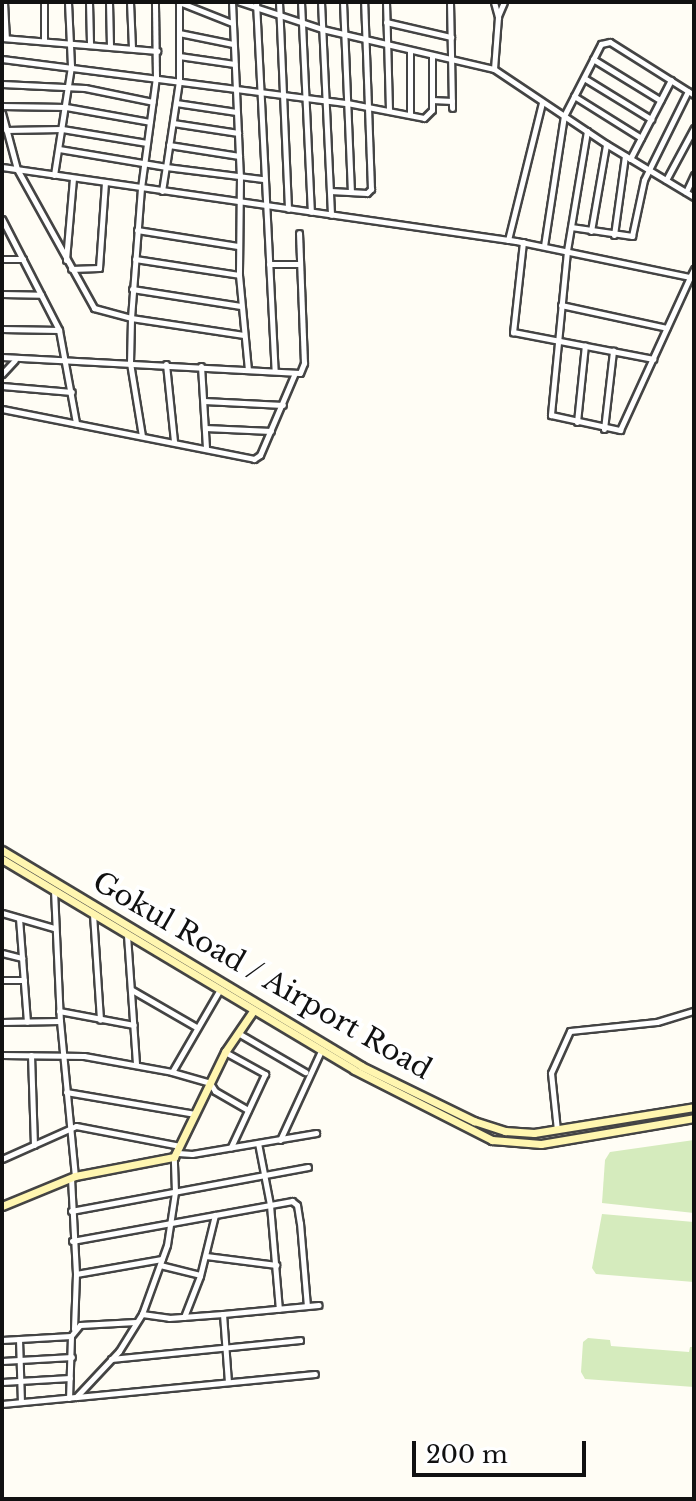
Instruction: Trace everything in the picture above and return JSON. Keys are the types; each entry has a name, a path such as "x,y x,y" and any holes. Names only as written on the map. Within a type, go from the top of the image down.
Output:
{"main road":[{"name":"Gokul Road / Airport Road","path":"2,850 55,887 361,1066 494,1128 505,1131 557,1130 694,1107"},
{"path":"2,859 55,887 127,935 321,1051 492,1140 541,1144 694,1118"},
{"path":"2,1206 73,1176 178,1152 225,1052 253,1011"},
{"path":"492,1140 494,1128"},
{"path":"502,1142 505,1131"}],"street":[{"path":"4,2 4,38 70,41 157,51"},
{"path":"44,2 44,39"},
{"path":"54,175 71,66 68,2"},
{"path":"89,2 90,43"},
{"path":"109,2 110,46"},
{"path":"130,2 132,48"},
{"path":"142,436 130,363 131,318 141,188 156,77 155,2"},
{"path":"162,191 179,81 179,2 232,23"},
{"path":"232,2 240,176 239,275 248,370"},
{"path":"240,2 322,29 494,69 648,171 694,197"},
{"path":"279,2 288,209"},
{"path":"301,2 311,212"},
{"path":"321,2 331,215"},
{"path":"343,2 351,192"},
{"path":"330,191 367,193 371,189 364,2"},
{"path":"386,2 389,111"},
{"path":"432,100 452,104 450,2"},
{"path":"494,2 498,17"},
{"path":"494,69 498,17 504,2"},
{"path":"256,5 275,371"},
{"path":"386,22 451,37"},
{"path":"179,33 233,44"},
{"path":"544,246 564,116 593,59 607,41 691,93 648,171 632,236 571,227"},
{"path":"410,50 410,115"},
{"path":"2,59 305,97 410,115 430,115 432,55"},
{"path":"179,56 234,64"},
{"path":"593,59 660,100"},
{"path":"584,78 651,119"},
{"path":"614,235 628,158 671,80"},
{"path":"2,84 69,87 153,102"},
{"path":"574,96 641,138"},
{"path":"176,103 236,112"},
{"path":"508,240 542,103"},
{"path":"2,106 66,107 150,122"},
{"path":"2,113 17,169 65,261 94,308 131,318 244,335"},
{"path":"173,123 238,133"},
{"path":"666,180 694,128"},
{"path":"6,130 62,129 147,143"},
{"path":"587,131 567,251 550,414 604,429 620,430 694,269"},
{"path":"591,231 606,144"},
{"path":"169,145 239,156"},
{"path":"59,149 263,179"},
{"path":"2,167 523,242 690,277"},
{"path":"686,192 694,175"},
{"path":"65,261 73,178"},
{"path":"70,269 99,268 105,183"},
{"path":"2,219 59,330 67,360 76,423"},
{"path":"137,230 238,246"},
{"path":"2,357 295,373 302,370 304,363 299,233"},
{"path":"523,242 513,332 653,359"},
{"path":"2,259 23,259"},
{"path":"135,259 239,275"},
{"path":"269,264 298,264"},
{"path":"132,289 241,306"},
{"path":"2,294 41,295"},
{"path":"561,305 667,328"},
{"path":"2,329 59,330"},
{"path":"577,422 585,345"},
{"path":"604,429 613,351"},
{"path":"2,374 15,360"},
{"path":"166,364 174,442"},
{"path":"201,366 206,448"},
{"path":"2,409 258,458 295,373"},
{"path":"2,386 72,392"},
{"path":"204,401 283,405"},
{"path":"205,428 271,431"},
{"path":"55,887 59,1011 73,1176 71,1211 76,1274 74,1329 71,1336 73,1398"},
{"path":"2,913 54,928"},
{"path":"93,914 100,1020"},
{"path":"19,918 27,1022"},
{"path":"127,935 136,1064"},
{"path":"2,953 22,958"},
{"path":"2,980 24,980"},
{"path":"131,990 197,1027"},
{"path":"172,1072 219,991"},
{"path":"59,1011 134,1025"},
{"path":"557,1130 551,1073 570,1031 657,1022 694,1011"},
{"path":"2,1022 60,1021"},
{"path":"238,1033 305,1072"},
{"path":"280,1140 321,1051"},
{"path":"225,1052 265,1074 230,1148"},
{"path":"2,1055 63,1056 136,1064 172,1072 210,1083 215,1091 248,1110"},
{"path":"31,1055 34,1145"},
{"path":"65,1092 195,1114"},
{"path":"2,1159 68,1128 81,1126 178,1152 230,1148 316,1133"},
{"path":"258,1143 270,1205 279,1309"},
{"path":"73,1398 111,1359 142,1314 172,1222 178,1152"},
{"path":"71,1211 308,1167"},
{"path":"72,1241 288,1201 297,1205 307,1306"},
{"path":"184,1317 206,1256 215,1215"},
{"path":"206,1256 276,1265"},
{"path":"76,1274 161,1262 200,1275"},
{"path":"142,1314 184,1317 319,1305"},
{"path":"223,1314 228,1382"},
{"path":"74,1329 80,1325 137,1322"},
{"path":"2,1340 71,1336"},
{"path":"19,1339 21,1402"},
{"path":"111,1359 300,1340"},
{"path":"2,1361 72,1357"},
{"path":"2,1404 315,1374"},
{"path":"2,1382 70,1378"}],"green space":[{"path":"694,1140 694,1213 602,1203 605,1160 610,1152"},
{"path":"602,1214 694,1222 694,1282 596,1274 592,1268"},
{"path":"588,1338 610,1340 611,1346 689,1352 690,1347 694,1347 694,1387 585,1379 581,1372 583,1342"}]}
